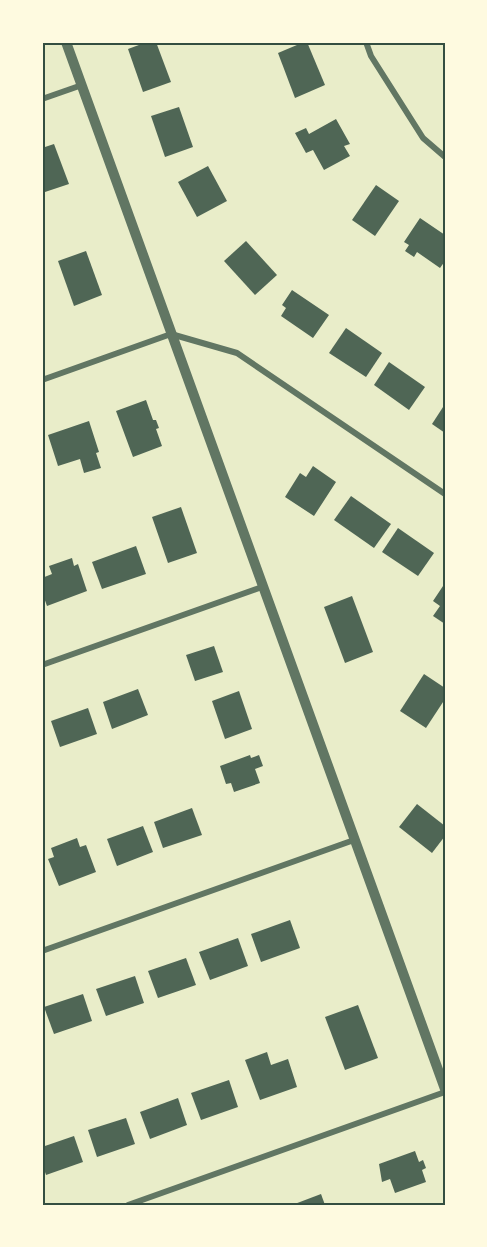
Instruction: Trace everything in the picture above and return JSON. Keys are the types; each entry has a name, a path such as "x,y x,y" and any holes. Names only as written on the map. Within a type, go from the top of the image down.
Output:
{"street":[{"path":"66,42 445,1090 128,1205"},
{"path":"366,42 371,56 423,138 445,157"},
{"path":"42,99 82,85"},
{"path":"42,380 171,334 237,353 445,495"},
{"path":"42,665 262,587"},
{"path":"42,951 354,840"}],"building":[{"path":"147,42 156,42 171,82 143,92 128,49"},
{"path":"307,42 325,85 295,98 278,53"},
{"path":"179,107 193,147 165,157 151,116"},
{"path":"336,119 350,144 344,146 350,156 324,170 313,150 306,153 295,133 306,128 309,134"},
{"path":"54,144 69,184 42,193 42,148"},
{"path":"208,166 227,201 197,217 178,182"},
{"path":"376,185 399,201 375,236 352,220"},
{"path":"420,218 445,235 445,261 440,268 417,252 414,257 405,251 409,245 404,242"},
{"path":"246,241 277,275 255,295 224,261"},
{"path":"86,251 102,295 74,306 58,261"},
{"path":"292,290 329,315 313,338 281,316 286,308 282,305"},
{"path":"346,328 382,353 366,377 329,353"},
{"path":"389,362 425,387 409,410 374,385"},
{"path":"146,400 153,420 156,420 159,428 156,429 162,446 133,457 116,411"},
{"path":"445,404 445,433 432,424"},
{"path":"89,421 99,452 96,453 101,468 84,473 80,459 58,466 48,435"},
{"path":"313,466 336,482 314,516 285,497 300,473 306,477"},
{"path":"351,496 391,524 374,548 334,520"},
{"path":"181,507 197,553 168,563 152,517"},
{"path":"398,528 434,553 418,576 382,552"},
{"path":"136,546 146,574 102,589 92,562"},
{"path":"72,558 74,566 78,564 87,591 47,606 42,592 42,578 52,574 49,566"},
{"path":"445,583 445,624 433,616 440,606 433,601"},
{"path":"352,596 373,652 345,663 324,607"},
{"path":"214,646 223,672 195,681 186,655"},
{"path":"424,674 445,688 445,699 426,728 400,711"},
{"path":"138,689 148,715 112,729 103,702"},
{"path":"239,691 252,729 225,739 212,701"},
{"path":"88,708 97,734 60,747 51,721"},
{"path":"250,755 251,758 259,755 263,766 255,769 260,783 234,792 231,783 226,784 220,766"},
{"path":"417,804 445,826 445,836 432,853 399,827"},
{"path":"192,808 202,835 163,848 154,822"},
{"path":"143,826 153,852 117,866 107,839"},
{"path":"77,838 80,847 86,845 96,872 59,886 48,859 54,857 51,848"},
{"path":"290,920 300,948 261,962 251,934"},
{"path":"238,938 248,966 210,980 199,952"},
{"path":"186,958 196,985 158,998 148,971"},
{"path":"135,976 144,1003 106,1016 96,989"},
{"path":"83,994 92,1021 54,1034 44,1007"},
{"path":"358,1005 378,1058 345,1070 325,1017"},
{"path":"267,1052 271,1065 288,1059 297,1087 260,1100 245,1060"},
{"path":"229,1080 238,1107 201,1120 191,1093"},
{"path":"178,1098 187,1125 150,1139 140,1112"},
{"path":"126,1118 135,1144 97,1157 88,1130"},
{"path":"74,1136 83,1162 46,1175 42,1163 42,1147"},
{"path":"415,1151 419,1162 423,1160 426,1168 422,1170 426,1182 395,1193 390,1179 382,1182 379,1164"},
{"path":"321,1194 325,1205 292,1205"}]}
